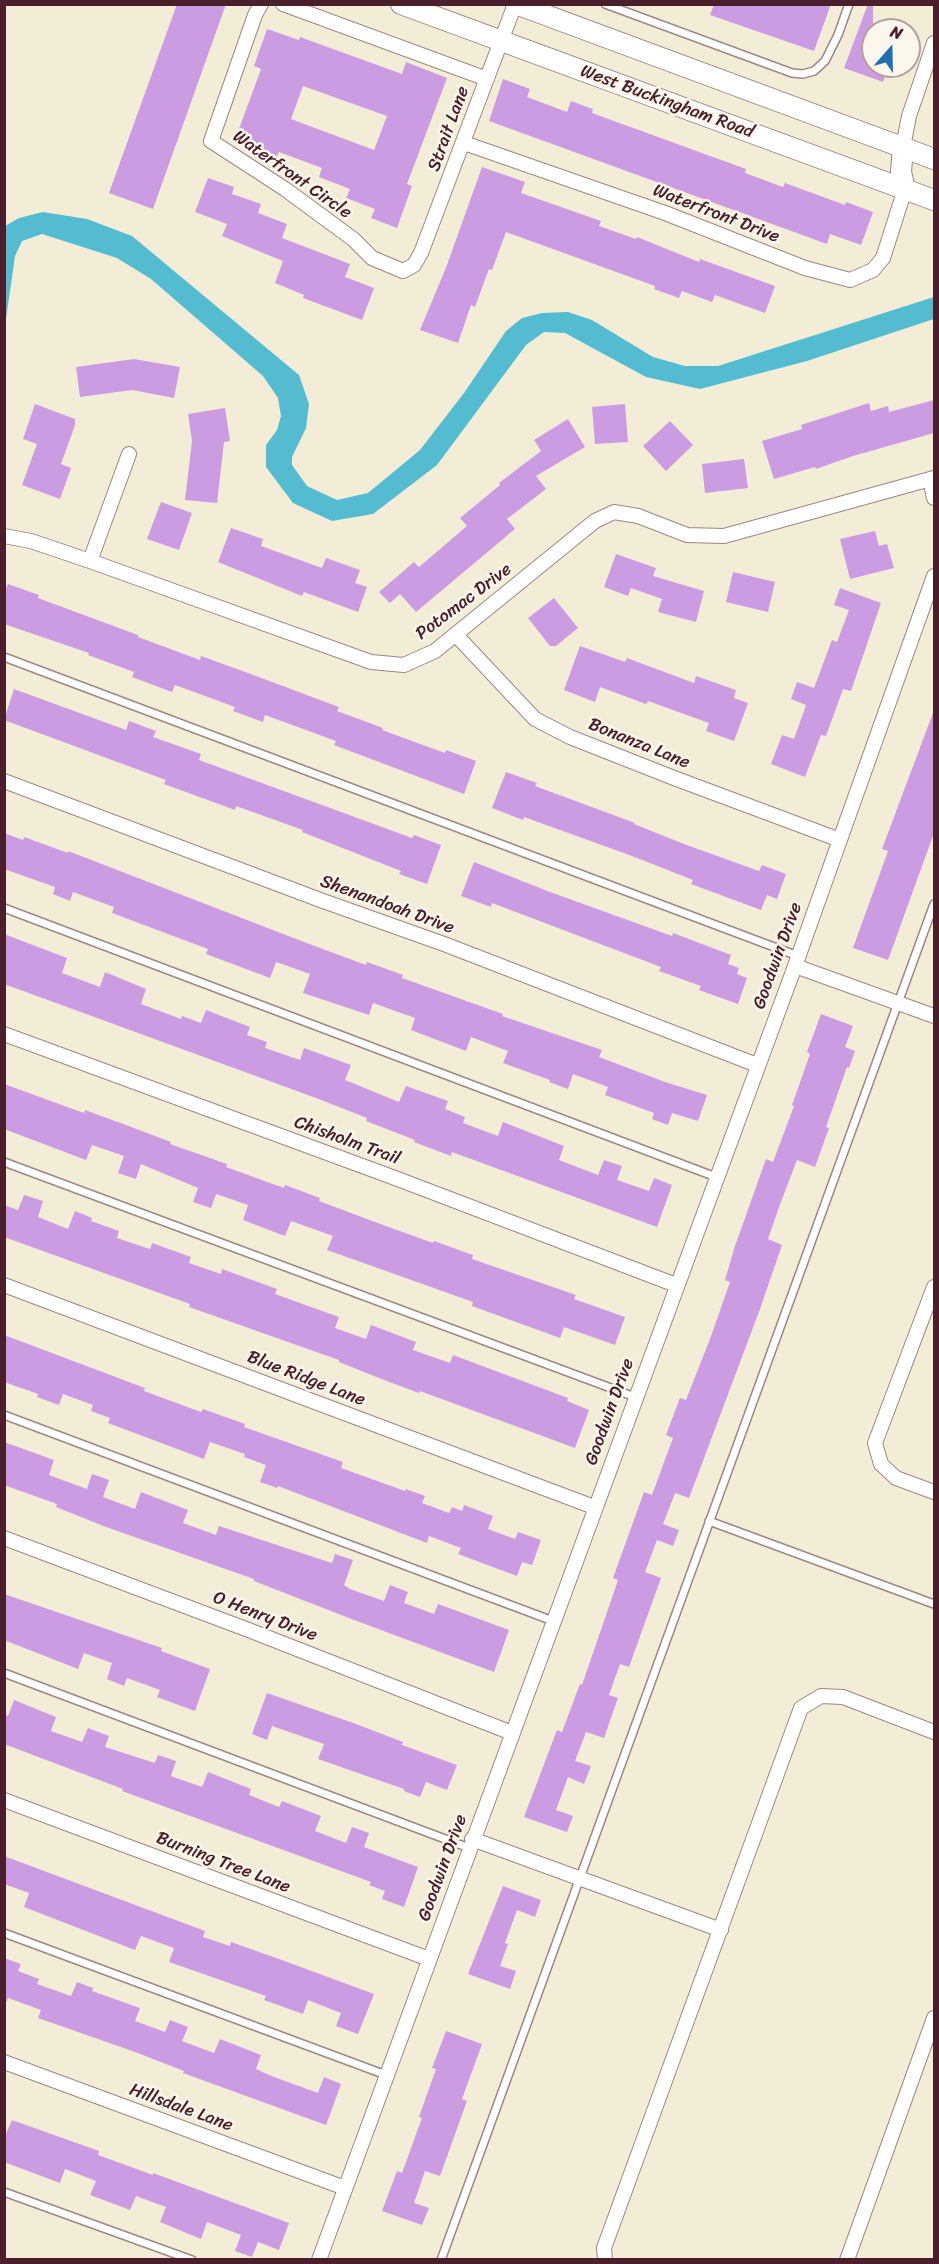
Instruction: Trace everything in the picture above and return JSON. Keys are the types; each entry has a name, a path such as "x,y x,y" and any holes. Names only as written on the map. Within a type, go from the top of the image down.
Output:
{"main road":[{"name":"West Buckingham Road","path":"400,4 934,200"},
{"path":"515,4 934,159"},
{"path":"903,147 901,172 904,189"}],"street":[{"name":"Waterfront Circle","path":"261,4 255,15 211,141 285,189 353,239 372,258 403,271 414,265"},
{"path":"283,4 487,79"},
{"name":"Strait Lane","path":"414,265 422,253 515,4"},
{"path":"903,147 909,116 934,43"},
{"name":"Waterfront Drive","path":"464,142 665,213 805,268 850,280 873,270 882,258 904,189"},
{"path":"90,561 129,454"},
{"path":"932,478 934,498"},
{"name":"Potomac Drive","path":"4,536 31,541 90,561 371,662 404,664 435,651 595,521 614,512 638,516 687,535 724,536 932,478"},
{"name":"Goodwin Drive","path":"319,2259 796,961 934,576"},
{"name":"Bonanza Lane","path":"456,635 535,719 570,737 840,840"},
{"name":"Shenandoah Drive","path":"4,781 444,944 757,1065"},
{"path":"796,961 934,1016"},
{"name":"Chisholm Trail","path":"4,1034 676,1285"},
{"name":"Blue Ridge Lane","path":"4,1285 594,1507"},
{"path":"934,1287 876,1443 881,1464 896,1478 934,1492"},
{"name":"O Henry Drive","path":"4,1538 512,1733"},
{"path":"604,2259 604,2248 801,1708 821,1696 843,1697 934,1732"},
{"name":"Burning Tree Lane","path":"4,1800 429,1959"},
{"path":"470,1843 579,1878 720,1930"},
{"path":"847,2259 934,2018"},
{"name":"Hillsdale Lane","path":"4,2062 345,2188"}],"lane":[{"path":"605,4 792,73 803,74 814,71 825,61 838,35 849,4"},
{"path":"4,657 796,961"},
{"path":"441,2259 934,904"},
{"path":"4,908 716,1178"},
{"path":"4,1162 634,1397"},
{"path":"4,1415 552,1621"},
{"path":"709,1521 934,1604"},
{"path":"4,1673 470,1843"},
{"path":"4,1933 386,2075"},
{"path":"4,2192 192,2259"}],"water":[{"path":"43,212 87,219 132,236 299,375 309,404 306,428 292,457 292,465 307,486 337,500 368,493 420,450 464,393 506,331 522,318 542,313 568,312 592,320 653,357 685,366 718,366 934,297 934,319 807,361 700,389 646,377 565,333 544,332 526,345 437,465 373,514 332,521 293,503 266,467 266,445 277,430 281,416 278,398 263,376 151,279 117,258 42,234 22,241 15,256 5,326 5,226 19,218"}],"building":[{"path":"177,4 226,4 153,209 109,193"},
{"path":"714,4 831,4 814,51 710,15"},
{"path":"868,4 873,4 873,18 863,18"},
{"path":"861,23 861,74 844,68"},
{"path":"267,29 299,40 300,37 402,74 406,62 447,78 407,184 412,186 397,228 371,218 375,209 346,198 350,189 319,177 322,168 279,152 277,156 235,140 261,69 254,66","holes":["303,86 387,116 374,150 291,119"]},
{"path":"872,78 884,78 883,82"},
{"path":"503,79 530,89 527,97 567,112 571,101 593,109 592,113 746,169 745,173 783,187 785,183 845,205 846,202 873,212 861,245 830,234 827,244 489,121"},
{"path":"482,167 525,182 521,193 601,221 599,226 636,239 637,237 699,262 700,259 775,286 765,313 715,295 712,302 682,291 679,298 654,289 655,286 506,232 475,307 471,305 458,343 420,330 447,265"},
{"path":"208,178 234,187 232,194 261,204 258,213 287,224 282,238 350,264 345,277 374,288 362,320 303,298 304,295 275,283 283,261 222,236 227,224 195,212"},
{"path":"134,359 180,367 174,398 132,390 80,397 76,367"},
{"path":"934,400 934,433 816,469 815,467 774,479 762,441 802,429 801,425 869,403 871,411 888,406 889,412"},
{"path":"35,404 75,419 61,464 71,468 60,499 22,485 37,444 23,439"},
{"path":"625,404 628,442 595,444 592,407"},
{"path":"225,408 230,441 224,442 217,503 185,500 192,441 188,414"},
{"path":"568,419 585,447 536,476 546,489 507,519 515,529 416,612 400,594 390,603 379,592 414,562 419,567 467,526 460,518 500,485 499,483 541,451 534,440"},
{"path":"670,421 693,445 666,471 643,446"},
{"path":"744,459 748,488 705,493 702,464"},
{"path":"161,502 192,513 179,550 147,539"},
{"path":"231,528 263,539 261,546 322,568 326,558 360,570 355,583 367,587 358,612 304,592 302,596 218,562"},
{"path":"875,531 879,546 887,544 894,568 850,579 840,539"},
{"path":"616,554 656,568 653,576 704,591 696,622 658,612 662,599 631,588 628,596 604,587"},
{"path":"733,572 775,582 768,612 726,602"},
{"path":"8,584 39,595 38,598 138,635 138,637 200,660 201,656 339,707 337,711 383,728 382,730 445,753 446,750 476,761 464,794 334,745 336,741 265,715 263,722 233,711 235,707 175,685 172,692 132,677 134,672 88,655 89,653 4,624 4,593"},
{"path":"840,588 881,603 851,691 843,689 826,736 821,735 805,777 771,764 782,735 794,739 806,705 791,699 797,682 814,688 832,640 837,642 849,610 834,605"},
{"path":"554,598 578,628 556,646 550,646 528,618"},
{"path":"580,646 625,662 627,658 694,683 696,676 736,690 734,698 748,703 734,741 706,731 709,723 648,701 646,704 600,687 595,702 564,690"},
{"path":"14,689 126,730 129,721 156,731 153,737 201,754 199,760 412,838 414,835 441,845 427,884 399,874 401,871 302,832 303,830 236,806 235,810 164,784 166,780 4,720"},
{"path":"933,713 934,833 888,960 853,948 888,851 882,849"},
{"path":"506,772 537,783 535,786 684,844 759,871 762,865 786,874 777,899 767,895 761,910 691,884 693,880 632,856 524,817 523,820 492,808"},
{"path":"4,833 23,840 24,837 68,853 68,851 366,965 367,962 403,975 402,978 503,1014 502,1016 602,1050 599,1057 707,1095 698,1121 672,1113 668,1125 652,1119 654,1113 605,1095 608,1087 573,1074 568,1089 503,1063 508,1051 471,1037 466,1051 411,1030 415,1018 373,1003 369,1015 303,993 310,974 276,962 270,978 206,954 208,949 112,913 114,907 73,892 70,901 53,894 55,887 4,869"},
{"path":"474,862 550,892 731,955 728,964 739,968 737,974 747,978 738,1004 699,990 701,986 659,971 661,967 492,903 491,907 461,896"},
{"path":"4,934 67,958 62,973 100,987 105,972 146,989 141,1004 181,1019 182,1016 201,1023 206,1010 250,1027 247,1035 267,1042 265,1048 300,1060 304,1048 351,1065 345,1080 399,1102 406,1086 448,1101 445,1109 465,1117 463,1123 498,1136 503,1122 564,1146 559,1160 598,1175 604,1160 622,1166 617,1180 649,1191 654,1178 672,1185 657,1227 452,1152 451,1156 316,1098 4,984"},
{"path":"821,1014 853,1026 845,1047 855,1051 826,1127 829,1128 815,1167 797,1160 779,1207 768,1239 782,1245 760,1309 689,1498 675,1493 663,1524 679,1530 673,1546 657,1540 645,1572 661,1578 629,1667 620,1664 609,1695 618,1698 604,1738 586,1732 575,1761 591,1766 584,1784 568,1777 556,1810 573,1816 567,1832 524,1817 557,1730 562,1732 580,1684 582,1685 618,1580 613,1578 644,1492 652,1495 673,1438 666,1435 680,1398 686,1400 710,1339 730,1282 725,1280 735,1246 766,1159 773,1162 794,1106 792,1105 810,1054 807,1052"},
{"path":"4,1084 84,1113 85,1110 126,1125 171,1142 170,1144 227,1164 226,1167 284,1188 285,1185 320,1198 319,1201 375,1222 473,1255 472,1259 576,1295 574,1299 625,1317 615,1345 564,1327 560,1338 472,1306 473,1302 327,1250 333,1236 291,1221 285,1236 269,1230 243,1220 248,1205 216,1194 211,1208 193,1202 198,1188 141,1164 136,1179 118,1173 124,1156 92,1145 86,1160 4,1129"},
{"path":"24,1195 43,1201 38,1217 68,1229 75,1211 92,1218 91,1221 119,1231 117,1238 150,1249 152,1243 191,1257 189,1263 221,1274 222,1269 277,1289 275,1294 339,1317 335,1328 366,1339 371,1325 416,1342 413,1350 450,1363 453,1355 568,1398 567,1401 589,1410 575,1448 420,1391 419,1393 339,1362 339,1360 189,1307 190,1304 4,1237 4,1205 18,1210"},
{"path":"4,1335 145,1388 144,1391 201,1412 203,1409 245,1424 244,1427 343,1462 341,1468 425,1496 422,1503 449,1513 452,1507 462,1511 464,1505 493,1516 488,1529 515,1539 518,1532 541,1540 532,1565 522,1562 517,1576 458,1554 461,1548 429,1536 427,1543 278,1486 277,1488 260,1482 266,1465 244,1457 245,1454 210,1442 204,1459 108,1423 110,1418 91,1411 93,1405 63,1394 59,1405 37,1397 38,1394 4,1382"},
{"path":"4,1442 54,1460 49,1475 87,1489 92,1474 109,1480 103,1497 135,1509 141,1492 188,1510 183,1523 216,1535 219,1526 332,1563 335,1554 353,1560 344,1585 350,1589 384,1601 390,1585 408,1592 404,1603 434,1614 438,1604 509,1630 494,1672 354,1620 254,1581 254,1579 106,1527 56,1507 57,1504 4,1485"},
{"path":"4,1594 162,1648 161,1651 210,1669 195,1711 157,1697 160,1690 127,1678 124,1686 107,1679 112,1663 84,1653 78,1669 4,1640"},
{"path":"267,1693 356,1724 403,1742 402,1745 457,1765 447,1790 426,1782 420,1797 404,1789 318,1759 324,1744 272,1726 267,1740 252,1734"},
{"path":"14,1700 56,1717 51,1731 82,1742 88,1728 109,1736 105,1747 155,1763 158,1755 176,1761 171,1776 202,1787 208,1772 251,1789 249,1795 279,1807 282,1801 321,1816 315,1831 346,1843 352,1827 369,1833 364,1847 418,1867 404,1907 382,1899 385,1891 369,1885 371,1882 122,1791 123,1789 4,1744 4,1715 8,1716"},
{"path":"4,1856 205,1931 203,1937 230,1946 231,1942 374,1994 358,2034 336,2026 341,2013 308,2000 303,2014 264,2000 266,1996 169,1962 174,1948 141,1936 135,1950 24,1907 29,1893 4,1884"},
{"path":"503,1886 541,1900 535,1917 517,1910 505,1943 508,1944 500,1966 516,1971 510,1989 468,1974"},
{"path":"4,1958 21,1964 18,1971 39,1979 37,1984 71,1996 77,1982 93,1988 92,1991 140,2008 135,2021 165,2032 170,2020 188,2027 182,2041 214,2053 220,2039 261,2055 256,2069 274,2077 318,2093 324,2077 341,2084 326,2125 183,2073 184,2071 135,2052 38,2018 41,2010 8,1998 4,2003"},
{"path":"446,2031 482,2044 462,2099 467,2101 440,2176 425,2171 414,2203 429,2208 422,2225 382,2211 397,2171 402,2173 422,2118 419,2117 436,2069 432,2068"},
{"path":"12,2120 99,2151 98,2155 289,2223 279,2250 258,2242 252,2257 235,2251 241,2235 207,2222 201,2239 160,2222 166,2207 136,2196 130,2210 90,2195 96,2181 65,2169 60,2183 4,2162 4,2138"}]}
